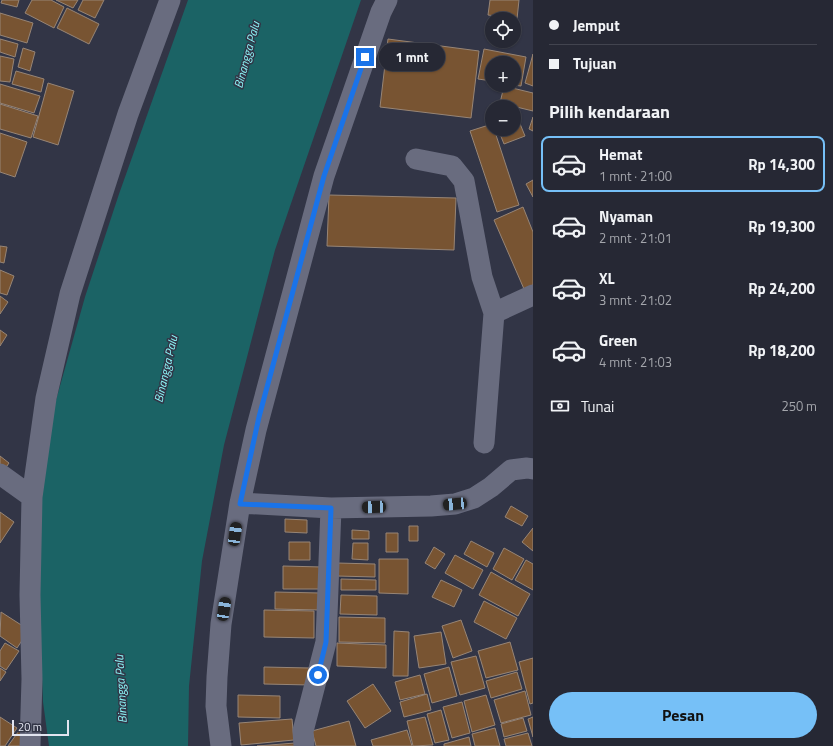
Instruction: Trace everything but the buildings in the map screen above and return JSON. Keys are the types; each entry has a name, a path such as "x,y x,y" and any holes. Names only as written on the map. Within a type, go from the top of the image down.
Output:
{"street":[{"path":"30,746 32,678 30,595 32,497 46,398 70,294 128,114 170,0"},
{"path":"221,746 216,706 216,677 221,624 240,504 258,423 324,176 380,12 387,0"},
{"path":"416,159 452,166 464,181 482,277 494,313 484,443"},
{"path":"494,313 533,295"},
{"path":"240,504 331,508 431,506 455,504 474,498 491,487 511,470 527,468 533,469"},
{"path":"0,474 32,497"},
{"path":"304,746 303,731 326,642 331,508"}],"water":[{"name":"Binangga Palu","path":"188,0 361,0 275,250 224,445 202,561 189,686 188,746 49,746 43,702 36,521 51,418 85,297 119,194"}],"route":[{"path":"318,675 326,642 331,508 240,504 259,417 324,176 365,57"}]}
